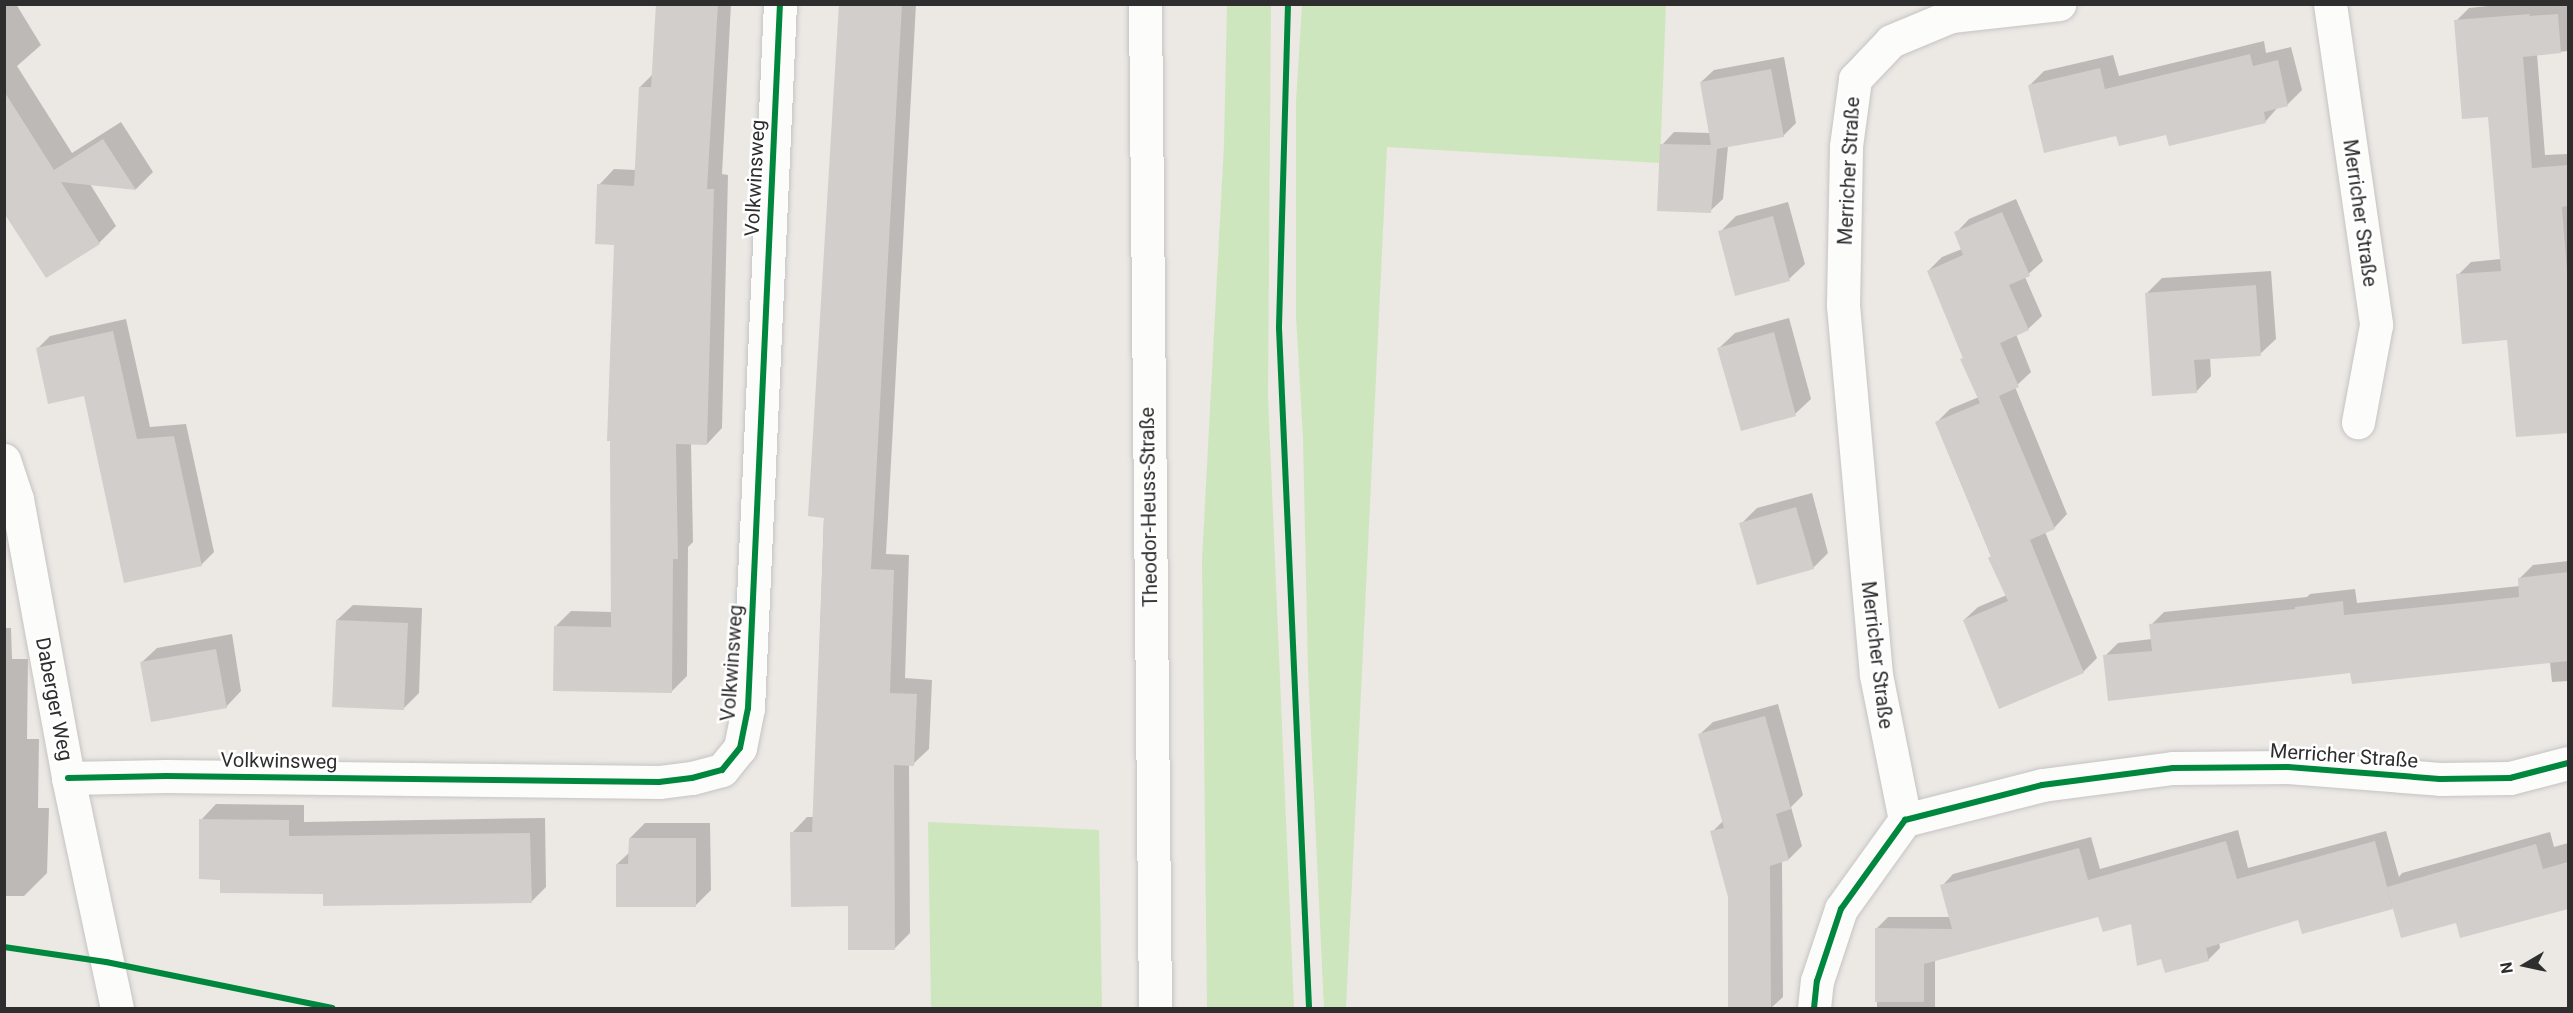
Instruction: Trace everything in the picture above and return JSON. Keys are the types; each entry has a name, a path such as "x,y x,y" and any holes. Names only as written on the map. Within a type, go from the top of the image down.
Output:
{"street":[{"name":"Volkwinsweg","path":"68,778 166,776 659,782 692,778 722,770 740,748 748,708 780,4"},
{"name":"Theodor-Heuss-Straße","path":"1146,4 1155,1008"},
{"name":"Merricher Straße","path":"2059,4 1951,16 1891,41 1855,79 1846,146 1843,305 1876,675 1905,820 2042,785 2173,768 2288,767 2440,779 2510,778 2568,764"},
{"name":"Merricher Straße","path":"2330,4 2376,325 2358,422"},
{"name":"Daberger Weg","path":"4,460 17,499 68,778 117,1008"},
{"path":"1814,1008 1817,981 1841,909 1905,820"}],"green space":[{"path":"1227,5 1271,5 1268,396 1294,1008 1207,1008 1202,561 1224,144"},
{"path":"1302,5 1666,5 1660,163 1387,147 1346,1008 1324,1008 1308,671 1303,438 1296,316 1296,101"},
{"path":"928,822 1099,830 1102,1008 931,1008"}],"building":[{"path":"656,4 718,4 707,189 714,189 707,445 676,444 678,559 673,559 672,693 553,691 554,626 611,627 610,441 607,441 614,245 595,244 597,184 634,186 639,87 651,87"},
{"path":"839,4 902,4 871,569 894,570 890,693 917,694 914,766 894,765 895,950 848,950 848,906 791,907 790,832 812,832 824,518 808,516"},
{"path":"2530,14 2529,16 2558,14 2561,53 2523,57 2532,168 2568,165 2568,206 2562,207 2568,284 2568,433 2516,437 2507,340 2462,344 2456,274 2501,271 2488,117 2462,119 2454,20"},
{"path":"2250,54 2253,66 2278,60 2288,106 2264,112 2266,123 2169,146 2166,135 2119,146 2116,136 2044,153 2028,85 2100,68 2105,89"},
{"path":"1771,69 1784,137 1717,149 1711,213 1657,211 1660,144 1711,145 1700,82"},
{"path":"4,91 54,170 103,139 136,190 61,182 100,244 46,278 4,213"},
{"path":"2002,212 2030,276 2009,285 2029,330 2000,343 2019,387 1999,396 2055,529 2030,540 2084,673 1999,709 1963,620 2008,601 1988,558 1991,556 1935,422 1980,403 1960,359 1963,358 1927,271 1963,255 1954,232"},
{"path":"1773,216 1790,281 1735,296 1718,231"},
{"path":"2256,285 2261,356 2194,360 2197,393 2152,396 2145,293"},
{"path":"113,331 137,439 174,436 202,566 124,583 84,396 48,404 36,348"},
{"path":"1774,332 1796,416 1741,431 1717,348"},
{"path":"1796,507 1814,569 1757,585 1739,523"},
{"path":"2568,572 2568,661 2352,684 2350,673 2108,701 2103,655 2152,651 2149,624 2295,609 2295,607 2343,601 2344,615 2519,597 2518,578"},
{"path":"336,620 408,623 404,710 332,707"},
{"path":"216,649 227,708 151,722 140,662"},
{"path":"1765,716 1791,809 1776,814 1789,860 1770,866 1771,1008 1728,1008 1728,897 1710,831 1724,828 1698,734"},
{"path":"199,819 289,820 289,836 530,833 532,903 323,906 323,894 220,893 220,880 199,879"},
{"path":"629,838 696,838 696,907 616,907 616,864 628,864"},
{"path":"2226,841 2237,879 2375,841 2393,909 2302,934 2298,920 2206,948 2209,961 2165,973 2161,959 2137,966 2131,924 2103,932 2098,917 1924,964 1924,1002 1875,1002 1875,928 1952,929 1940,885 2079,848 2088,880"},
{"path":"2536,844 2543,869 2568,862 2568,909 2460,938 2456,923 2401,938 2387,887"}],"cycle path":[{"path":"68,778 166,776 659,782 692,778 722,770 740,748 748,708 780,4"},
{"path":"1288,4 1279,328 1309,1008"},
{"path":"1814,1008 1817,981 1841,909 1905,820 2042,785 2173,768 2288,767 2440,779 2510,778 2568,763"},
{"path":"4,947 106,962 332,1008"}]}
